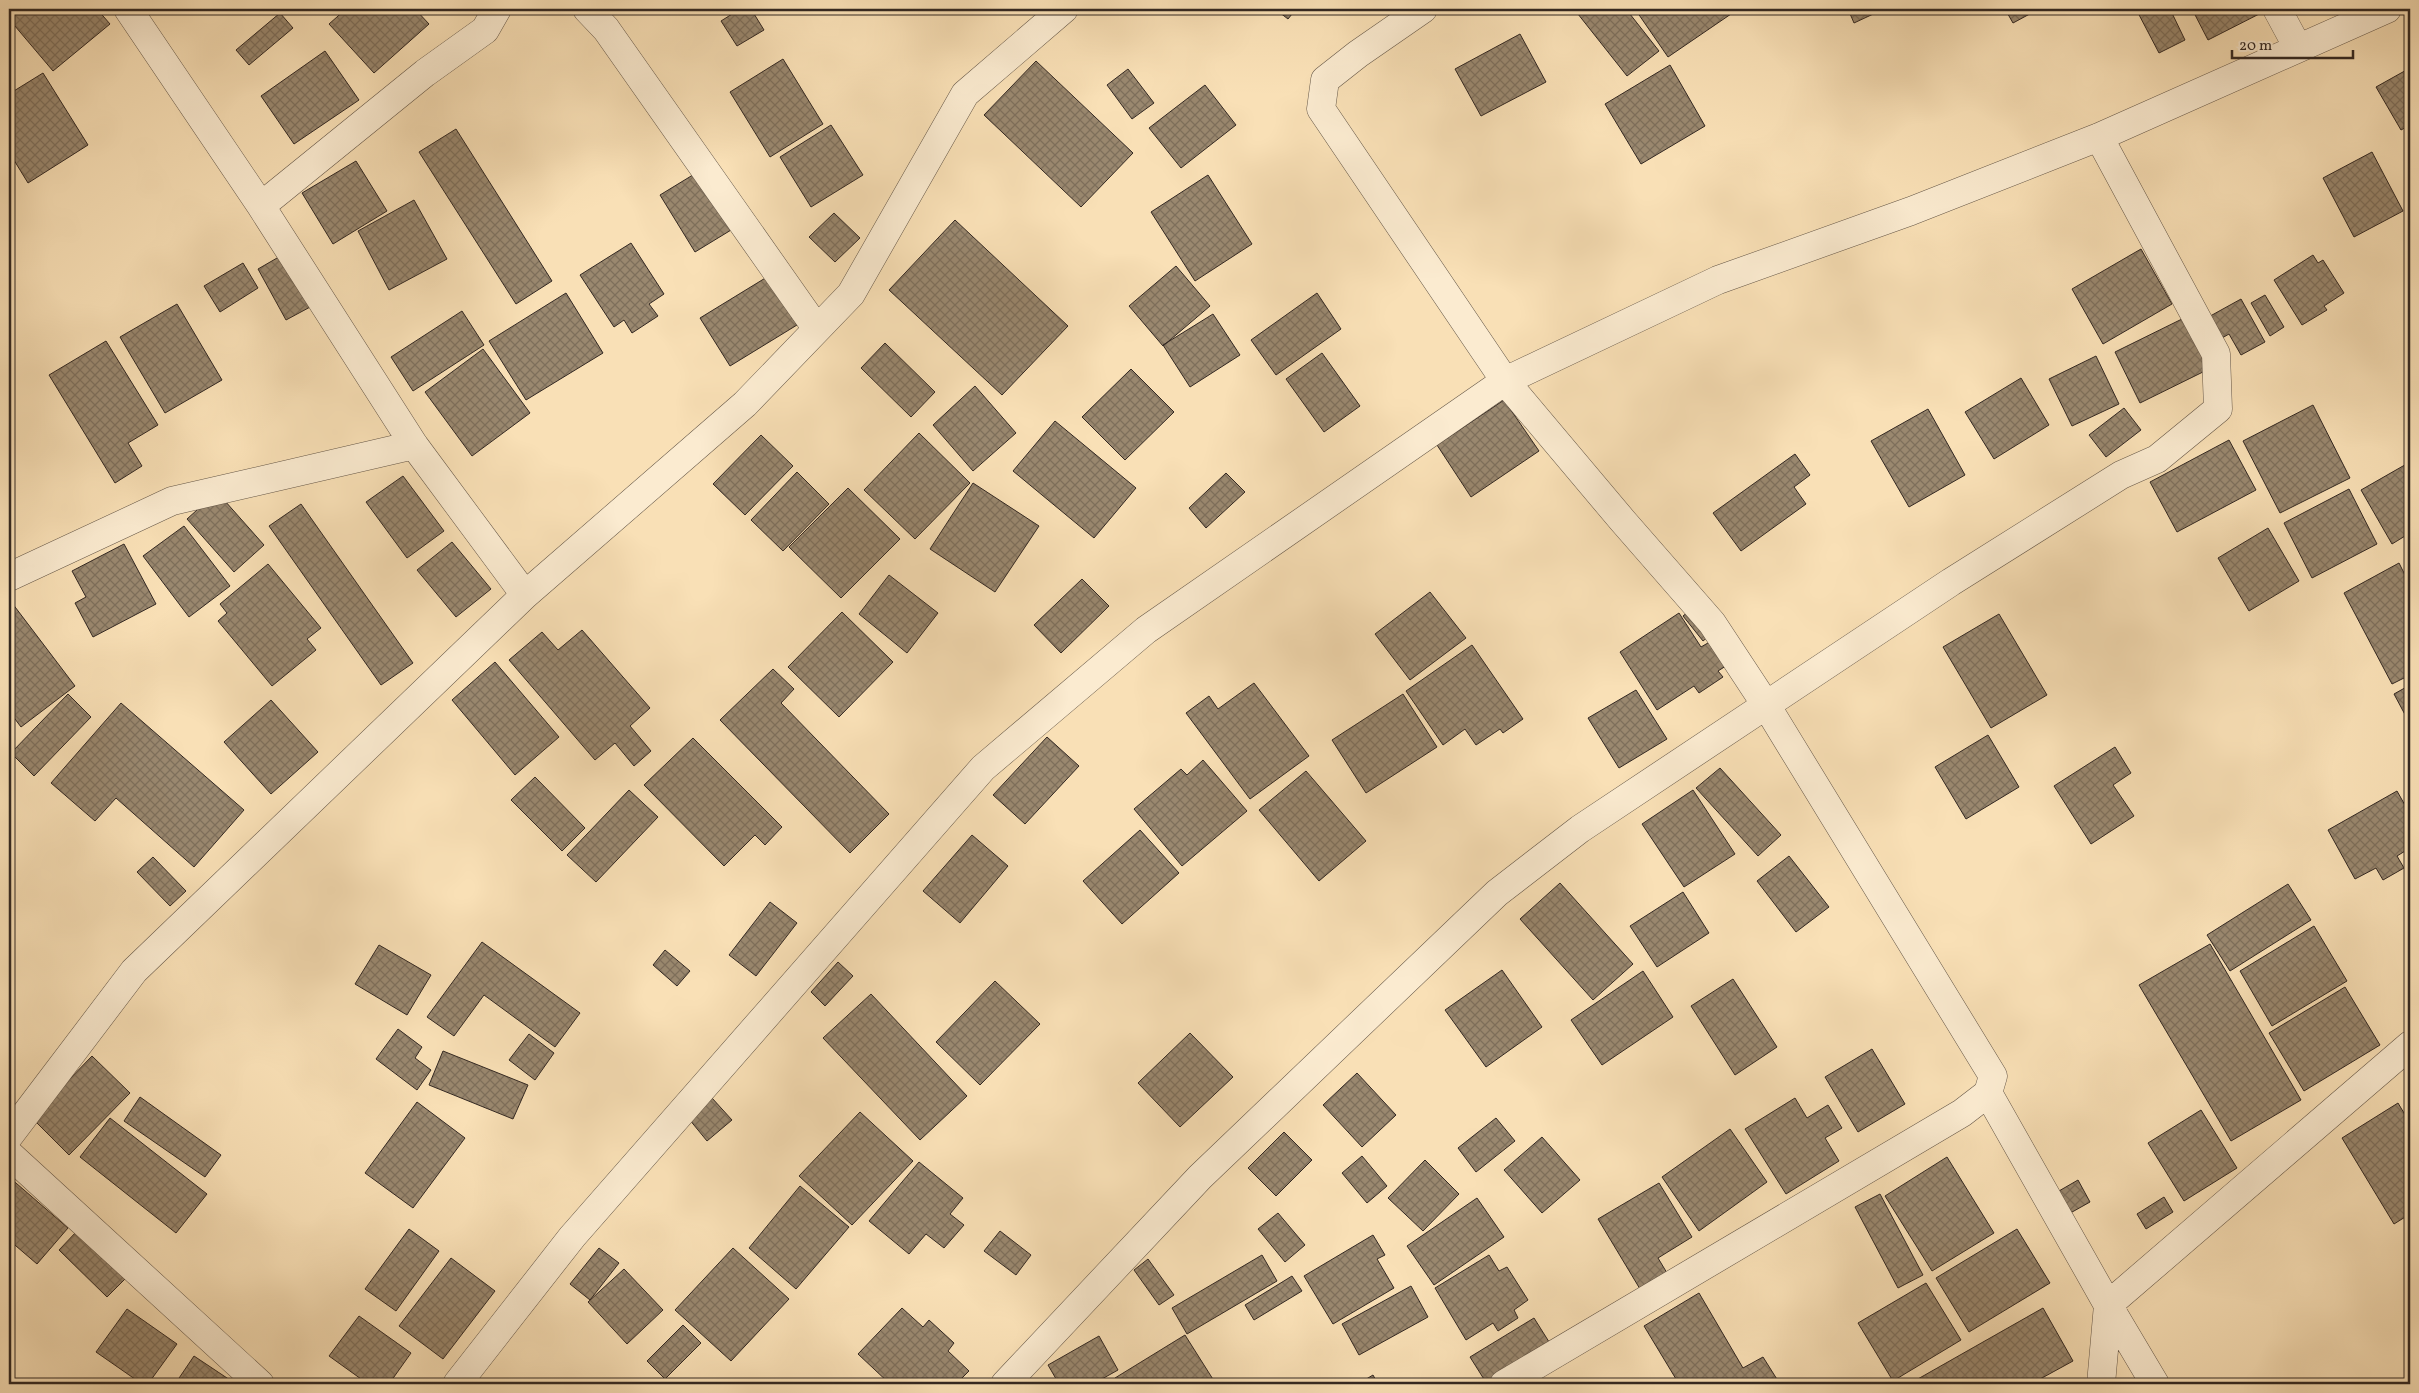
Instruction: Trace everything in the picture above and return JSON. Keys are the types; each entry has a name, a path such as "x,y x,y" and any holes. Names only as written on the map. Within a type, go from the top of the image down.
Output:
{"street":[{"path":"128,9 261,206 414,445 525,595"},
{"path":"261,206 425,73 485,30 497,9"},
{"path":"587,9 606,29 818,328"},
{"path":"9,1136 134,971 525,595 744,404 851,294 966,94 1064,9"},
{"path":"1423,9 1358,54 1325,80 1321,109 1505,380 1622,520 1712,623 1766,705 1993,1076 1988,1093 1953,1118 1504,1384"},
{"path":"2278,9 2298,48"},
{"path":"457,1384 572,1237 983,768 1146,630 1505,380 1718,280 1911,211 2099,137 2387,9"},
{"path":"1005,1384 1200,1178 1498,893 1580,829 1951,582 2112,480 2158,459 2218,409 2216,354 2099,137"},
{"path":"9,577 172,501 414,445"},
{"path":"2101,1384 2108,1305 2410,1045"},
{"path":"1988,1093 2108,1305 2156,1384"},
{"path":"9,1154 260,1384"}],"building":[{"path":"20,9 97,9 110,24 53,71 9,19"},
{"path":"346,9 415,9 429,24 374,73 329,24"},
{"path":"740,9 751,9 764,30 737,46 721,21"},
{"path":"1275,9 1296,9 1288,19"},
{"path":"1574,9 1626,9 1659,51 1627,76"},
{"path":"1635,9 1728,9 1731,14 1668,57"},
{"path":"1848,9 1884,9 1854,23"},
{"path":"2005,9 2039,9 2013,23"},
{"path":"2136,9 2170,9 2185,40 2159,53"},
{"path":"2192,9 2267,9 2267,10 2208,40"},
{"path":"280,13 293,28 249,65 236,50"},
{"path":"1520,34 1546,82 1481,116 1455,69"},
{"path":"325,51 359,100 294,144 261,96"},
{"path":"783,59 823,124 770,157 730,92"},
{"path":"1036,61 1133,153 1081,207 984,115"},
{"path":"1670,65 1705,126 1641,164 1605,104"},
{"path":"2410,68 2410,125 2401,130 2376,87"},
{"path":"1128,69 1154,103 1132,119 1107,85"},
{"path":"43,73 88,145 28,183 9,152 9,94"},
{"path":"1205,85 1236,125 1181,168 1149,128"},
{"path":"831,125 863,175 811,207 780,157"},
{"path":"456,129 552,281 516,304 419,152"},
{"path":"2372,152 2403,211 2354,237 2323,178"},
{"path":"356,161 387,211 333,244 302,193"},
{"path":"701,170 736,227 695,252 660,195"},
{"path":"1208,175 1252,244 1195,281 1151,212"},
{"path":"414,200 447,259 389,290 358,231"},
{"path":"834,213 860,238 835,262 809,237"},
{"path":"955,220 1068,326 1002,395 889,290"},
{"path":"631,243 664,294 649,304 658,316 632,333 624,320 614,327 580,275"},
{"path":"2141,249 2172,304 2103,344 2072,289"},
{"path":"284,254 312,306 286,320 258,269"},
{"path":"2313,255 2318,263 2323,260 2344,293 2324,306 2327,310 2302,325 2274,280"},
{"path":"243,263 258,288 220,312 204,286"},
{"path":"1176,266 1210,306 1163,346 1129,306"},
{"path":"767,277 797,325 730,366 700,318"},
{"path":"566,293 603,353 526,400 489,341"},
{"path":"1317,293 1341,329 1276,375 1251,340"},
{"path":"2265,295 2284,327 2270,336 2251,303"},
{"path":"2241,299 2265,342 2241,355 2229,334 2215,342 2203,320"},
{"path":"177,304 222,380 165,413 120,337"},
{"path":"462,311 484,345 413,391 391,357"},
{"path":"1213,314 1240,355 1190,387 1163,345"},
{"path":"2186,317 2211,368 2140,403 2115,352"},
{"path":"106,341 158,425 128,443 142,466 115,483 49,375"},
{"path":"885,343 935,392 911,417 861,368"},
{"path":"483,349 530,413 472,456 425,392"},
{"path":"1322,353 1360,406 1324,432 1286,379"},
{"path":"2096,356 2119,404 2072,426 2049,379"},
{"path":"1131,369 1174,412 1125,460 1082,417"},
{"path":"2021,378 2049,425 1994,459 1965,412"},
{"path":"975,386 1016,433 973,471 933,425"},
{"path":"1504,400 1539,451 1471,497 1437,445"},
{"path":"2313,405 2350,478 2280,513 2243,441"},
{"path":"2124,408 2141,430 2106,457 2089,435"},
{"path":"1928,409 1965,475 1909,507 1871,441"},
{"path":"1055,421 1136,488 1094,538 1013,471"},
{"path":"919,433 970,483 915,539 864,490"},
{"path":"761,435 793,466 745,515 713,484"},
{"path":"2229,440 2256,490 2177,532 2150,482"},
{"path":"1795,454 1810,475 1794,487 1806,504 1741,551 1713,513"},
{"path":"2410,462 2410,533 2392,544 2361,490"},
{"path":"797,472 829,504 783,551 751,520"},
{"path":"1226,473 1245,492 1206,528 1189,508"},
{"path":"403,476 444,531 407,558 366,502"},
{"path":"973,483 1039,526 995,592 930,549"},
{"path":"848,488 900,539 841,598 789,547"},
{"path":"2349,489 2377,544 2312,578 2284,523"},
{"path":"217,492 264,545 234,572 187,519"},
{"path":"301,504 413,663 381,685 269,526"},
{"path":"184,526 230,586 189,617 143,556"},
{"path":"2268,528 2299,581 2249,611 2218,558"},
{"path":"452,542 491,589 456,617 417,570"},
{"path":"124,544 156,604 93,637 75,603 86,597 72,571"},
{"path":"2399,563 2410,585 2410,675 2392,684 2344,593"},
{"path":"268,564 321,628 307,639 316,650 272,686 218,621 227,613 220,604"},
{"path":"889,575 938,613 907,653 859,614"},
{"path":"1082,579 1109,606 1061,653 1034,625"},
{"path":"1430,592 1466,638 1410,680 1375,634"},
{"path":"9,599 75,686 21,727 9,711"},
{"path":"1694,607 1714,632 1703,641 1683,616"},
{"path":"842,612 893,662 839,717 788,667"},
{"path":"1679,613 1701,647 1713,640 1729,664 1718,671 1723,677 1699,693 1694,686 1657,710 1620,652"},
{"path":"1999,614 2047,695 1991,728 1943,647"},
{"path":"582,630 650,708 630,726 651,751 634,766 615,743 595,760 509,660 542,632 558,650"},
{"path":"1472,645 1523,719 1503,733 1500,729 1476,745 1465,729 1443,745 1406,691"},
{"path":"495,662 559,737 515,775 452,700"},
{"path":"773,669 794,689 781,703 889,814 850,853 720,720"},
{"path":"1254,683 1309,756 1250,799 1186,713 1209,696 1218,709"},
{"path":"2410,685 2410,724 2394,694"},
{"path":"1636,690 1667,739 1619,768 1588,718"},
{"path":"68,694 91,717 34,776 11,753"},
{"path":"1403,694 1437,747 1366,793 1332,740"},
{"path":"271,700 318,752 271,794 224,742"},
{"path":"121,703 244,810 194,867 116,798 95,821 51,783"},
{"path":"1988,735 2019,787 1966,819 1935,767"},
{"path":"1047,737 1079,766 1025,824 993,795"},
{"path":"693,738 782,827 765,845 755,835 724,866 644,785"},
{"path":"2115,747 2131,773 2113,785 2134,816 2091,844 2054,786"},
{"path":"1203,760 1247,811 1182,866 1134,809 1181,769 1187,775"},
{"path":"1720,768 1781,835 1758,856 1696,788"},
{"path":"1306,771 1366,841 1319,881 1259,810"},
{"path":"535,777 585,828 562,851 511,800"},
{"path":"629,790 658,817 596,882 567,855"},
{"path":"1693,790 1735,854 1684,887 1642,824"},
{"path":"2397,791 2410,814 2410,848 2397,856 2404,868 2383,880 2376,868 2355,879 2328,830"},
{"path":"1140,830 1179,873 1122,924 1083,881"},
{"path":"972,835 1008,866 960,923 923,891"},
{"path":"1789,856 1829,907 1796,932 1757,881"},
{"path":"153,857 186,891 170,906 137,872"},
{"path":"1560,883 1633,964 1593,1000 1520,919"},
{"path":"2288,884 2311,920 2230,971 2207,935"},
{"path":"1683,892 1709,933 1657,967 1630,926"},
{"path":"770,902 797,923 756,976 729,955"},
{"path":"2314,926 2347,981 2272,1026 2240,971"},
{"path":"482,942 580,1013 555,1047 484,995 454,1036 427,1017"},
{"path":"2210,944 2301,1100 2231,1141 2139,985"},
{"path":"379,945 431,975 407,1015 355,984"},
{"path":"665,950 690,971 677,986 653,965"},
{"path":"838,962 853,976 825,1006 811,992"},
{"path":"1502,970 1542,1027 1486,1067 1445,1010"},
{"path":"1643,971 1673,1017 1602,1065 1571,1020"},
{"path":"1733,979 1777,1047 1735,1075 1691,1006"},
{"path":"995,981 1040,1024 980,1085 936,1042"},
{"path":"2345,987 2380,1045 2304,1091 2269,1033"},
{"path":"871,994 967,1096 920,1140 823,1038"},
{"path":"398,1029 422,1047 415,1058 431,1070 417,1090 376,1059"},
{"path":"1190,1033 1233,1077 1180,1127 1138,1083"},
{"path":"529,1034 554,1053 535,1080 509,1060"},
{"path":"1872,1049 1905,1104 1858,1132 1825,1077"},
{"path":"443,1051 528,1085 513,1119 429,1085"},
{"path":"92,1056 130,1093 69,1155 32,1118"},
{"path":"1357,1073 1396,1115 1362,1147 1323,1105"},
{"path":"140,1097 221,1155 205,1177 124,1121"},
{"path":"712,1098 732,1120 707,1141 689,1119"},
{"path":"1795,1098 1807,1118 1828,1105 1842,1128 1825,1138 1839,1161 1786,1194 1745,1129"},
{"path":"417,1102 465,1138 413,1208 365,1173"},
{"path":"2398,1103 2410,1123 2410,1214 2394,1224 2342,1138"},
{"path":"2201,1110 2237,1168 2184,1201 2148,1143"},
{"path":"860,1112 913,1161 852,1225 799,1176"},
{"path":"110,1118 207,1194 176,1233 80,1157"},
{"path":"1496,1118 1515,1141 1476,1172 1458,1148"},
{"path":"1730,1129 1767,1182 1699,1231 1662,1177"},
{"path":"1284,1132 1312,1160 1276,1196 1248,1168"},
{"path":"1542,1137 1580,1180 1542,1213 1504,1170"},
{"path":"1362,1156 1387,1186 1367,1203 1342,1173"},
{"path":"1947,1157 1994,1233 1932,1271 1885,1196"},
{"path":"1425,1160 1459,1194 1423,1231 1388,1198"},
{"path":"919,1162 963,1198 950,1214 964,1225 944,1248 926,1234 909,1254 869,1221"},
{"path":"9,1177 68,1228 37,1264 9,1240"},
{"path":"2078,1180 2090,1202 2065,1216 2052,1195"},
{"path":"1659,1183 1692,1237 1658,1258 1667,1273 1640,1289 1598,1219"},
{"path":"800,1186 849,1227 796,1289 749,1248"},
{"path":"1880,1194 1923,1275 1898,1288 1855,1207"},
{"path":"2164,1197 2173,1212 2146,1229 2137,1214"},
{"path":"1477,1198 1504,1237 1434,1285 1407,1246"},
{"path":"1278,1213 1305,1245 1285,1262 1258,1229"},
{"path":"409,1229 439,1251 396,1311 365,1289"},
{"path":"2017,1229 2050,1283 1969,1332 1936,1278"},
{"path":"77,1231 125,1279 107,1297 59,1250"},
{"path":"1000,1231 1031,1255 1016,1275 984,1251"},
{"path":"1373,1235 1385,1255 1377,1259 1394,1288 1333,1324 1304,1276"},
{"path":"599,1248 619,1263 590,1300 570,1284"},
{"path":"733,1248 789,1299 731,1361 675,1310"},
{"path":"1262,1255 1277,1281 1187,1334 1172,1308"},
{"path":"1489,1255 1499,1271 1507,1267 1528,1300 1514,1310 1518,1318 1498,1331 1493,1323 1466,1340 1435,1288"},
{"path":"451,1258 495,1291 443,1359 399,1326"},
{"path":"1148,1259 1174,1295 1159,1305 1134,1270"},
{"path":"624,1269 663,1310 627,1344 588,1302"},
{"path":"1292,1276 1302,1291 1254,1320 1245,1305"},
{"path":"1926,1283 1961,1340 1893,1381 1858,1323"},
{"path":"1411,1286 1428,1317 1359,1355 1342,1324"},
{"path":"1699,1293 1743,1368 1763,1357 1780,1384 1679,1384 1644,1326"},
{"path":"902,1308 923,1327 929,1320 954,1343 948,1351 969,1371 956,1384 890,1384 858,1354"},
{"path":"2043,1308 2073,1361 2031,1384 1909,1384"},
{"path":"127,1309 177,1344 148,1384 142,1384 96,1352"},
{"path":"359,1316 411,1353 389,1384 368,1384 329,1356"},
{"path":"1534,1318 1551,1345 1487,1384 1470,1357"},
{"path":"683,1325 701,1343 665,1379 647,1361"},
{"path":"1185,1335 1216,1384 1119,1384 1115,1378"},
{"path":"1099,1336 1118,1370 1093,1384 1059,1384 1048,1365"},
{"path":"194,1356 236,1384 175,1384"},
{"path":"1373,1375 1378,1384 1358,1384"}]}
